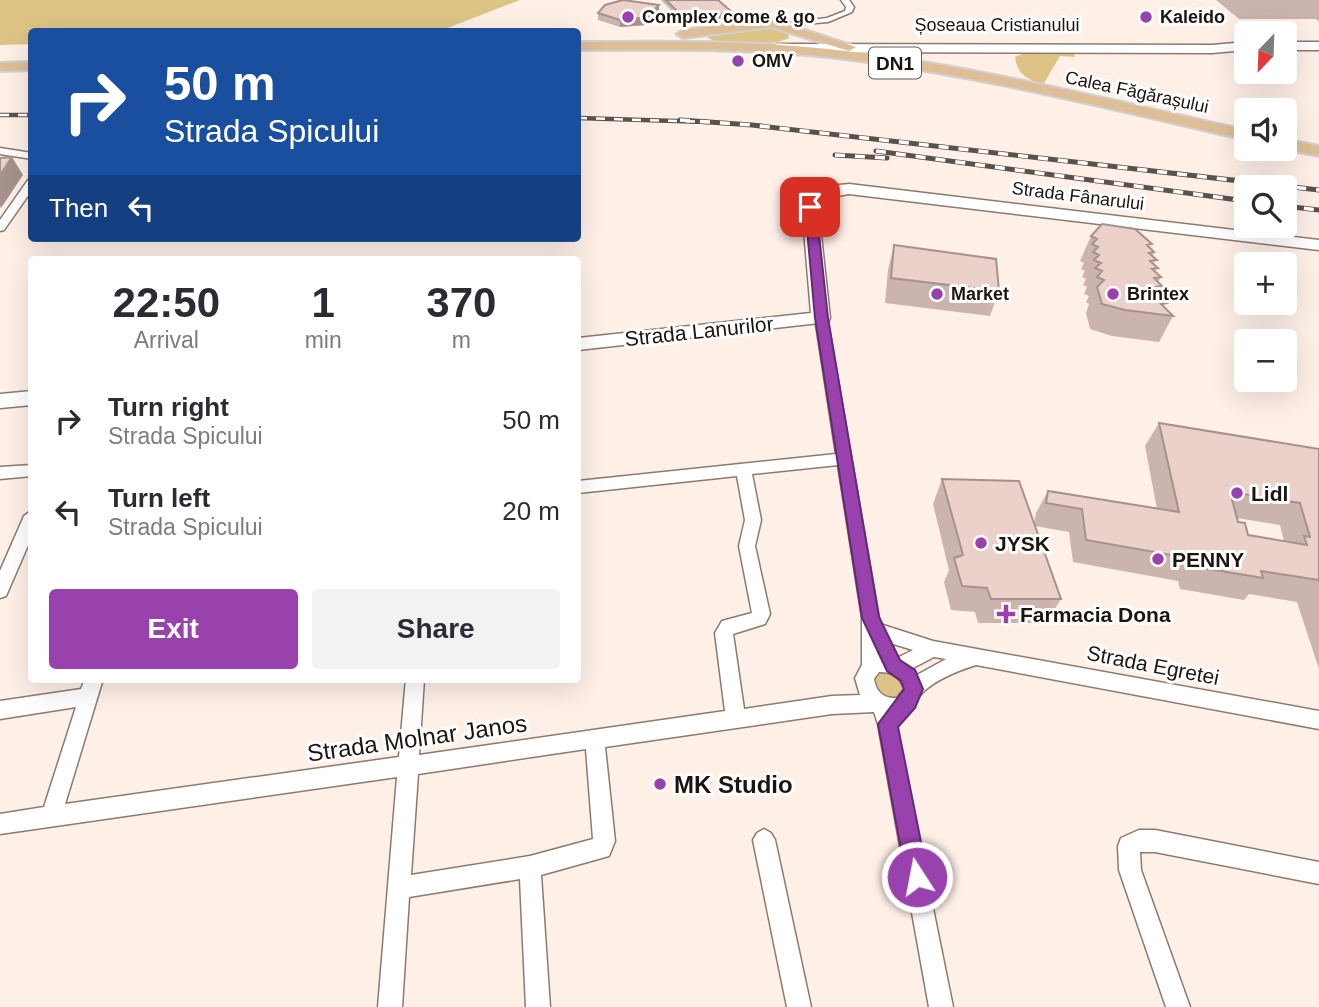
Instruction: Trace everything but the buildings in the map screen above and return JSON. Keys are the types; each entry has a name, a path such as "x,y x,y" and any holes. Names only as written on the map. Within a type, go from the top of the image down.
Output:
{"main road":[{"name":"DN1","path":"581,39 637,39 764,23 808,28 849,47"},
{"path":"770,48 793,40 794,34 785,25"},
{"path":"707,31 702,40 716,47"},
{"name":"Calea Făgărașului","path":"581,46 770,48 897,63 1020,86"},
{"name":"Calea Făgărașului","path":"849,47 1234,132"},
{"path":"0,68 28,66"},
{"path":"1297,147 1319,151"}],"street":[{"path":"808,28 845,15 850,7 845,0"},
{"name":"Șoseaua Cristianului","path":"808,28 859,41 994,44 1164,42 1195,39"},
{"name":"Șoseaua Cristianului","path":"770,48 1195,39 1234,44"},
{"path":"1297,44 1319,43"},
{"path":"0,151 28,155"},
{"path":"0,229 28,188"},
{"path":"832,190 814,196 810,207 821,318 875,625 895,666 909,676 908,697 882,711"},
{"name":"Strada Fânarului","path":"832,190 888,193 1319,245"},
{"name":"Strada Lanurilor","path":"581,344 821,318"},
{"path":"0,401 28,398"},
{"path":"581,487 845,459"},
{"path":"736,719 724,633 728,626 759,620 761,614 747,546 753,520 743,469"},
{"path":"0,473 28,470"},
{"path":"0,591 28,525"},
{"path":"875,625 866,692 882,711 942,1007"},
{"name":"Strada Egretei","path":"875,625 933,649 1319,720"},
{"path":"841,704 878,664 895,666 933,649"},
{"name":"Strada Egretei","path":"908,697 929,676 947,666 978,657"},
{"path":"390,1007 415,683"},
{"path":"0,710 91,688"},
{"path":"51,817 91,688"},
{"name":"Strada Molnar Janos","path":"0,824 841,704 882,711"},
{"path":"400,888 530,867 601,848 604,841 596,739"},
{"path":"764,840 799,1007"},
{"path":"1178,1007 1136,888 1128,860 1129,846 1139,841 1155,841 1319,873"},
{"path":"530,867 538,1007"}],"shaded area":[{"path":"0,0 520,0 448,28 28,28 28,44 0,45"},
{"path":"765,25 787,30 789,38 772,43 748,44 725,43 708,38 709,34"},
{"path":"1025,53 1074,54 1075,57 1060,56 1043,85 1028,78 1018,68 1015,57"},
{"path":"887,671 900,677 904,690 896,699 877,693 873,680 878,674"}],"railway":[{"path":"0,115 28,115"},
{"path":"581,118 708,122"},
{"path":"680,120 752,125 1319,190"},
{"path":"876,151 1234,199"},
{"path":"835,155 887,158"},
{"path":"1297,207 1319,210"}],"place":[{"name":"Complex come & go","path":"628,17"},
{"name":"Kaleido","path":"1146,17"},
{"name":"OMV","path":"738,61"},
{"name":"Market","path":"937,294"},
{"name":"Brintex","path":"1113,294"},
{"name":"Lidl","path":"1237,493"},
{"name":"JYSK","path":"981,543"},
{"name":"PENNY","path":"1158,559"},
{"name":"Farmacia Dona","path":"1006,614"},
{"name":"MK Studio","path":"660,784"}],"route":[{"path":"810,207 821,318 871,618 880,632 893,665 909,676 914,689 912,696 888,724 917,877"}]}
